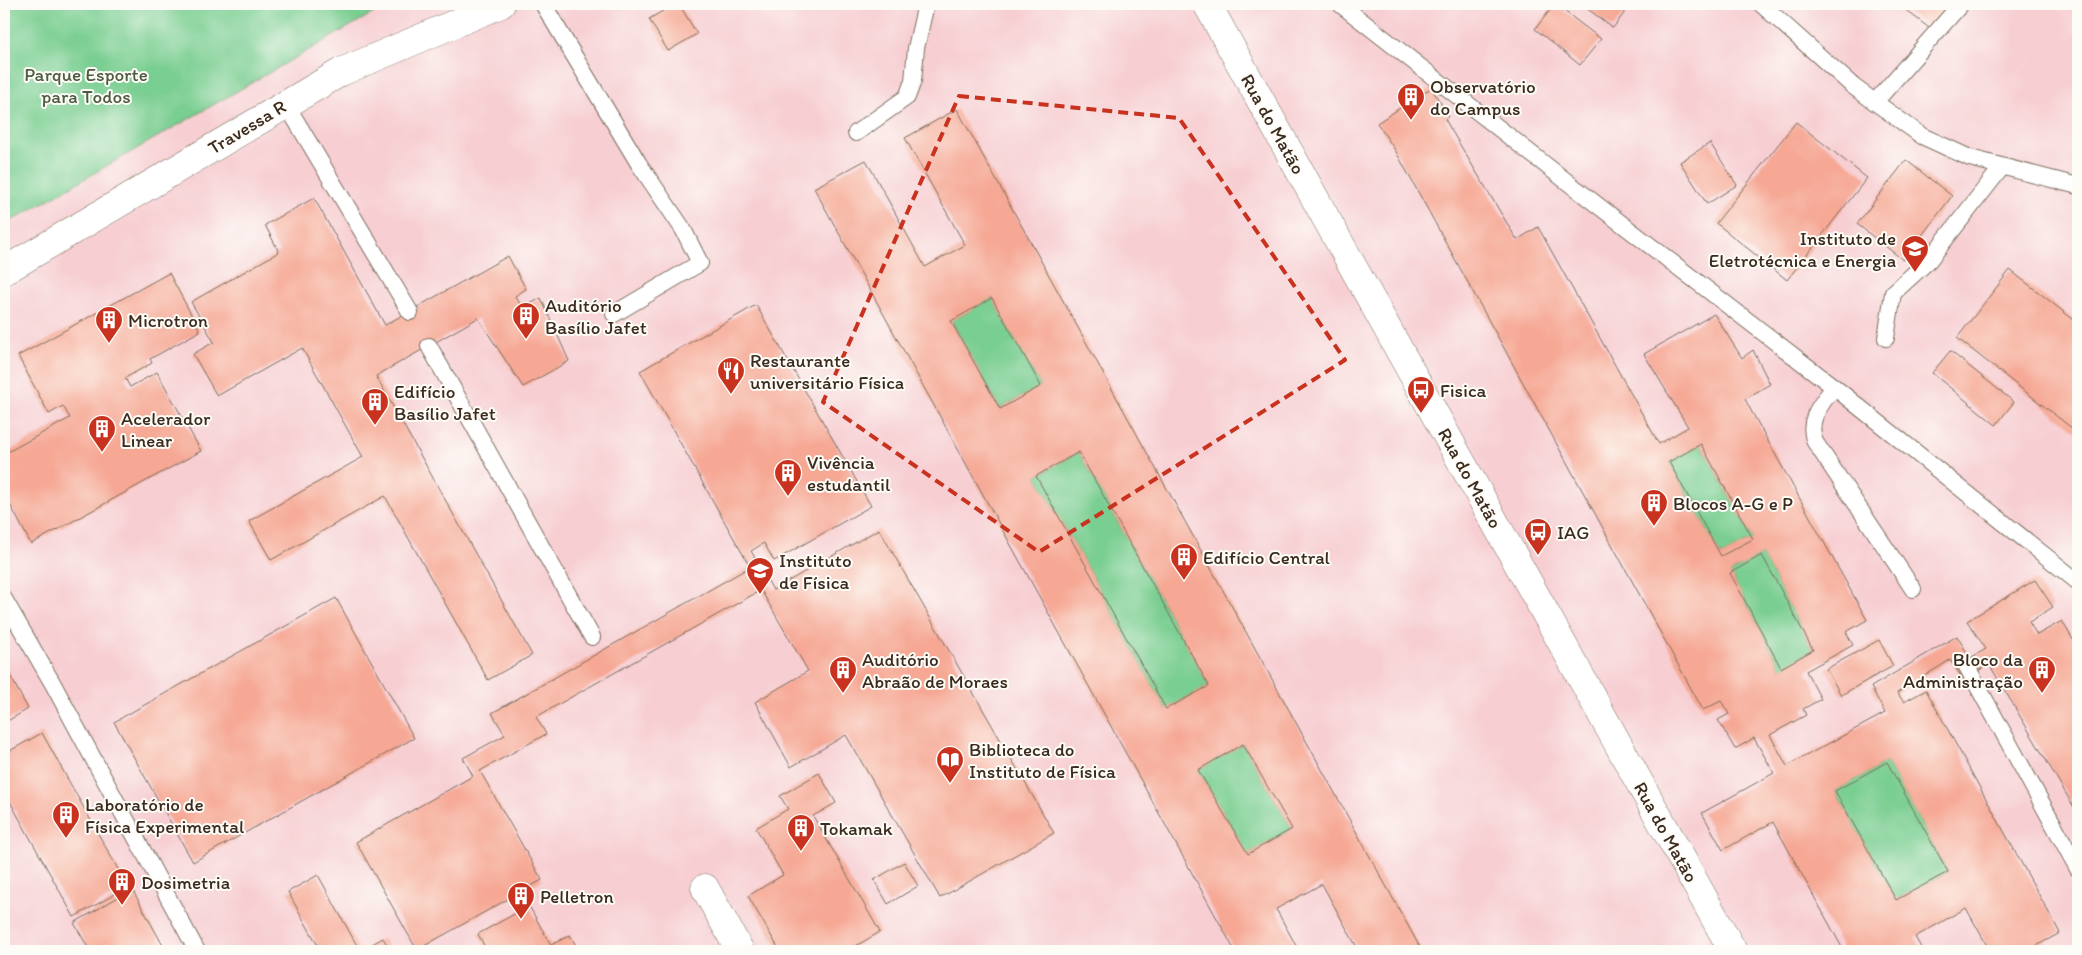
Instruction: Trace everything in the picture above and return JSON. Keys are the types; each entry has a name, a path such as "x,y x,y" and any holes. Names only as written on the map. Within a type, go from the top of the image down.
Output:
{"street":[{"name":"Travessa R","path":"4,271 342,72 501,4"},
{"name":"Rua do Matão","path":"1207,4 1733,951"},
{"path":"705,888 740,951"}],"lane":[{"path":"543,4 639,164 682,229 700,263 614,314"},
{"path":"856,133 907,97 913,81 916,48 926,4"},
{"path":"1340,4 1834,387 2078,582"},
{"path":"1761,4 1854,87 1922,136 1970,158 2078,186"},
{"path":"1875,102 1961,4"},
{"path":"286,104 410,312"},
{"path":"1886,338 1893,293 1929,260 2002,167"},
{"path":"429,346 592,637"},
{"path":"1834,387 1818,406 1812,420 1811,432 1815,442 1913,589"},
{"path":"4,599 53,684 197,951"},
{"path":"1966,666 2078,869"}],"highlighted area":[{"path":"959,96 1179,118 1345,360 1039,552 823,402"}],"shaded area":[{"name":"Instituto de Física","path":"4,4 2078,4 2078,951 4,951"}],"green space":[{"name":"Parque Esporte para Todos","path":"4,4 389,4 4,225"},
{"path":"992,298 1041,386 1000,409 951,321"},
{"path":"1701,444 1753,539 1721,556 1669,462"},
{"path":"1079,452 1209,686 1166,709 1036,476"},
{"path":"1762,555 1813,650 1781,668 1730,573"},
{"path":"1243,744 1292,829 1248,854 1198,770"},
{"path":"1887,762 1948,872 1896,900 1835,791"}],"building":[{"path":"675,4 679,4 697,34 668,51 649,19"},
{"path":"1555,4 1601,39 1580,65 1535,29"},
{"path":"1581,4 1631,4 1613,28"},
{"path":"1898,4 1954,4 1933,31"},
{"name":"Blocos A-G e P","path":"1431,88 1449,116 1445,119 1450,128 1517,240 1538,227 1659,444 1688,427 1644,354 1714,314 1742,358 1753,350 1770,384 1745,399 1867,620 1846,632 1853,645 1806,671 1821,699 1803,709 1806,715 1770,735 1787,766 1885,713 1871,687 1957,636 1970,658 1986,649 1967,621 2035,580 2053,607 2029,622 2037,635 2062,621 2078,648 2078,814 1989,664 1964,680 1950,660 1897,693 1904,702 1926,690 2060,933 2027,951 1990,951 1966,908 1915,937 1923,951 1844,951 1773,822 1723,850 1702,813 1774,773 1754,738 1735,749 1718,720 1729,714 1721,701 1703,710 1395,150 1377,123","holes":["1701,444 1753,539 1721,556 1669,462","1762,555 1813,650 1781,668 1730,573","1887,762 1948,872 1896,900 1835,791"]},
{"name":"Edifício Central","path":"957,109 1422,951 1359,951 1322,884 1276,909 1299,951 1235,951 814,188 866,160 925,267 965,245 905,138","holes":["992,298 1041,386 1000,409 951,321","1079,452 1209,686 1166,709 1036,476","1243,744 1292,829 1248,854 1198,770"]},
{"path":"1796,122 1867,178 1787,280 1716,223"},
{"path":"1710,143 1737,185 1707,204 1680,162"},
{"path":"1906,160 1952,196 1903,260 1857,224"},
{"name":"Edifício Basílio Jafet","path":"314,198 385,325 508,256 526,289 515,296 523,308 541,298 569,361 523,387 478,318 376,376 532,655 488,680 385,496 271,560 249,521 363,457 302,348 217,396 193,354 214,342 191,302 279,252 265,225"},
{"path":"2010,270 2078,323 2078,433 1957,338"},
{"name":"Acelerador Linear","path":"169,273 200,331 150,359 152,363 125,378 130,387 157,372 201,451 31,544 4,493 4,454 70,418 63,406 49,414 18,356"},
{"path":"756,305 871,506 774,561 764,543 751,551 773,590 879,529 1054,833 940,898 846,735 791,767 755,702 808,671 761,590 536,717 546,734 480,771 542,880 417,950 356,842 473,776 463,758 505,735 492,713 750,567 640,371"},
{"path":"1950,351 2014,402 1996,425 1932,373"},
{"path":"336,598 414,738 193,862 114,722"},
{"path":"1879,640 1893,666 1841,695 1826,669"},
{"path":"4,664 28,709 4,723"},
{"name":"Laboratório de Física Experimental","path":"42,733 128,887 74,917 4,791 4,754"},
{"name":"Tokamak","path":"819,773 836,803 813,816 880,932 847,951 780,951 748,896 783,875 756,828 788,809 780,796"},
{"path":"904,862 918,886 888,904 874,880"},
{"path":"318,875 360,951 321,951 288,892"},
{"name":"Dosimetria","path":"132,889 166,951 90,951 74,923"},
{"name":"Pelletron","path":"529,906 551,945 570,935 579,951 487,951 478,934"},
{"path":"383,938 391,951 360,951"}],"place":[{"name":"Observatório do Campus","path":"1411,121"},
{"name":"Instituto de Eletrotécnica e Energia","path":"1915,273"},
{"name":"Auditório Basílio Jafet","path":"526,340"},
{"name":"Microtron","path":"109,344"},
{"name":"Restaurante universitário Física","path":"731,395"},
{"name":"Fisica","path":"1421,414"},
{"name":"Edifício Basílio Jafet","path":"375,426"},
{"name":"Acelerador Linear","path":"102,453"},
{"name":"Vivência estudantil","path":"788,497"},
{"name":"Blocos A-G e P","path":"1654,527"},
{"name":"IAG","path":"1538,556"},
{"name":"Edifício Central","path":"1184,581"},
{"name":"Instituto de Física","path":"760,595"},
{"name":"Auditório Abraão de Moraes","path":"843,694"},
{"name":"Bloco da Administração","path":"2042,694"},
{"name":"Biblioteca do Instituto de Física","path":"950,784"},
{"name":"Laboratório de Física Experimental","path":"66,839"},
{"name":"Tokamak","path":"801,852"},
{"name":"Dosimetria","path":"122,906"},
{"name":"Pelletron","path":"521,920"}]}
